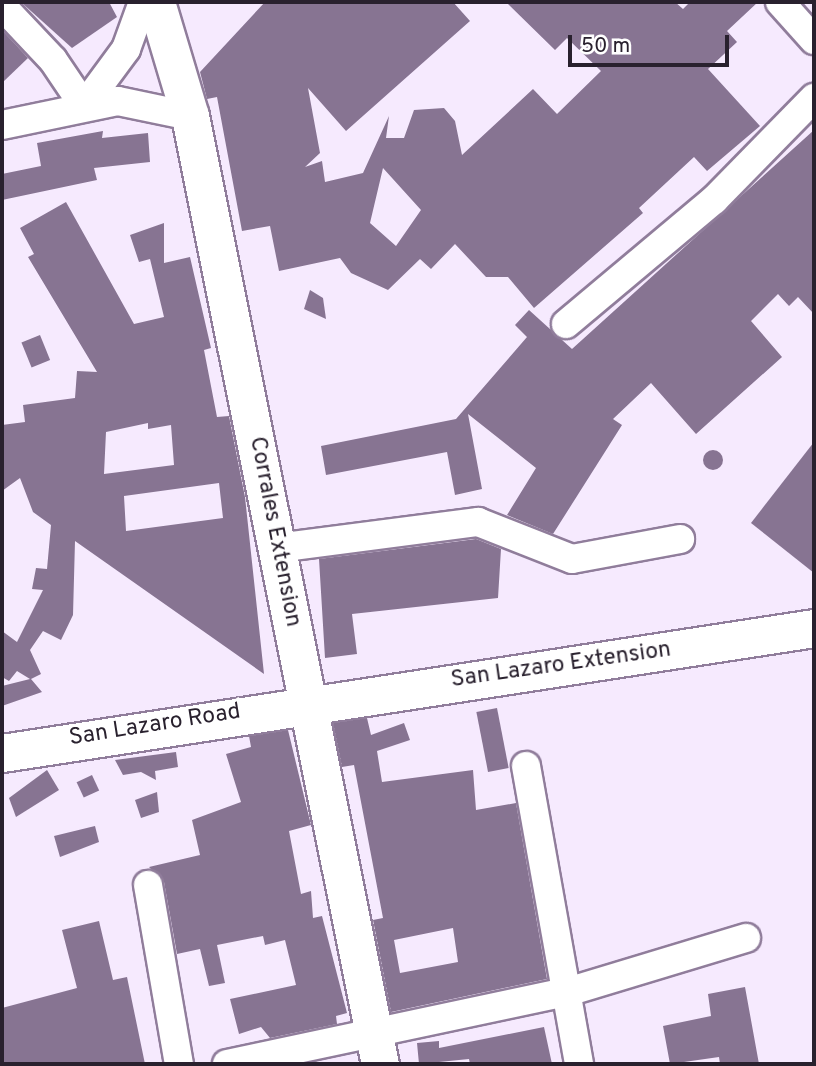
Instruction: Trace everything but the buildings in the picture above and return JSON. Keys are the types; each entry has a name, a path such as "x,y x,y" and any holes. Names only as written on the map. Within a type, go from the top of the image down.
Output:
{"main road":[{"name":"Corrales Extension","path":"156,2 190,116 377,1048"},
{"name":"San Lazaro Extension","path":"308,702 814,628"},
{"name":"San Lazaro Road","path":"2,753 308,702"}],"street":[{"path":"83,106 126,49 143,2"},
{"path":"780,2 814,40"},
{"path":"2,6 53,60 83,106"},
{"path":"566,324 714,200 814,98"},
{"path":"2,125 83,106 131,101 190,116"},
{"path":"277,548 478,522 572,559 680,540"},
{"path":"526,766 579,1064"},
{"path":"148,885 179,1064"},
{"path":"227,1064 377,1048 747,938"}]}
